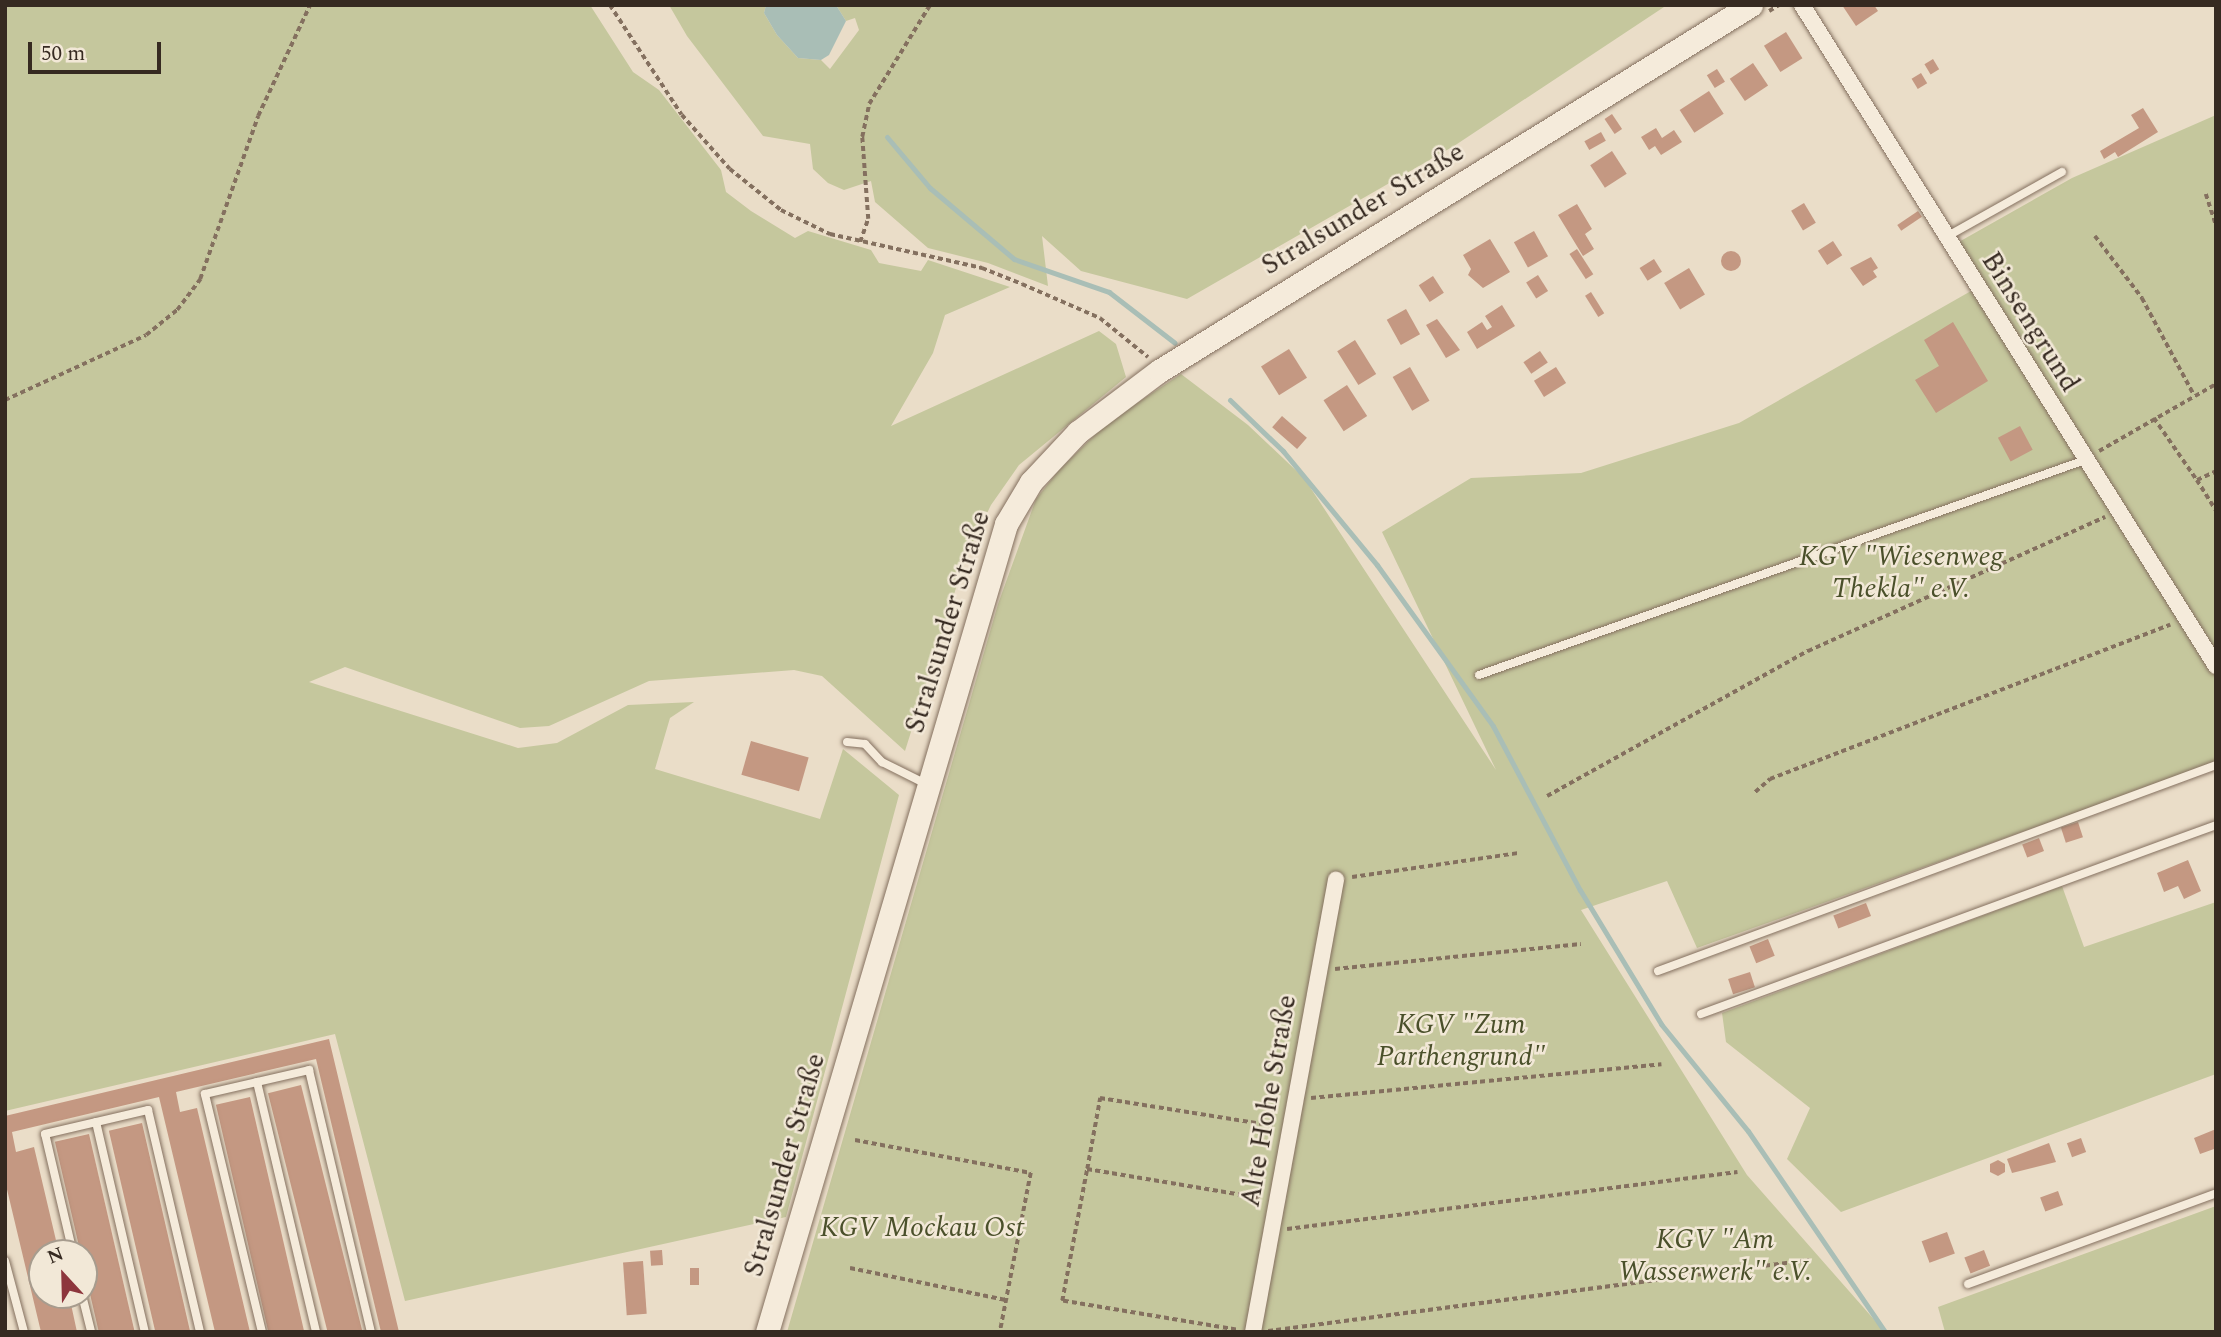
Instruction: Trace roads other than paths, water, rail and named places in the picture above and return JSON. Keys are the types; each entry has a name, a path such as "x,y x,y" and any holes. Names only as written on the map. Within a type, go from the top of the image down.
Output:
{"street":[{"name":"Stralsunder Straße","path":"767,1332 1006,524 1053,455 1101,411 1159,371 1751,5"},
{"name":"Binsengrund","path":"1802,5 2117,513 2216,666"},
{"name":"Alte Hohe Straße","path":"1253,1332 1336,880"}],"lane":[{"path":"1946,237 2062,172"},
{"path":"1479,675 2085,460"},
{"path":"847,742 864,744 881,762 929,785"},
{"path":"1658,971 2216,765"},
{"path":"1701,1014 2216,825"},
{"path":"262,1332 205,1094 309,1070 371,1332"},
{"path":"257,1082 316,1332"},
{"path":"69,1239 45,1134 148,1110 200,1332"},
{"path":"96,1122 145,1332"},
{"path":"1968,1284 2216,1193"},
{"path":"5,1261 23,1332"},
{"path":"85,1309 91,1332"}],"waterway":[{"path":"887,137 930,188 1014,259 1109,292 1175,343"},
{"path":"1230,400 1283,451 1377,565 1493,726 1580,890 1661,1024 1748,1131 1885,1332"}],"park label":[{"name":"KGV \"Wiesenweg Thekla\" e.V.","path":"1901,573"},
{"name":"KGV \"Zum Parthengrund\"","path":"1461,1041"},
{"name":"KGV Mockau Ost","path":"922,1228"},
{"name":"KGV \"Am Wasserwerk\" e.V.","path":"1715,1256"}]}
